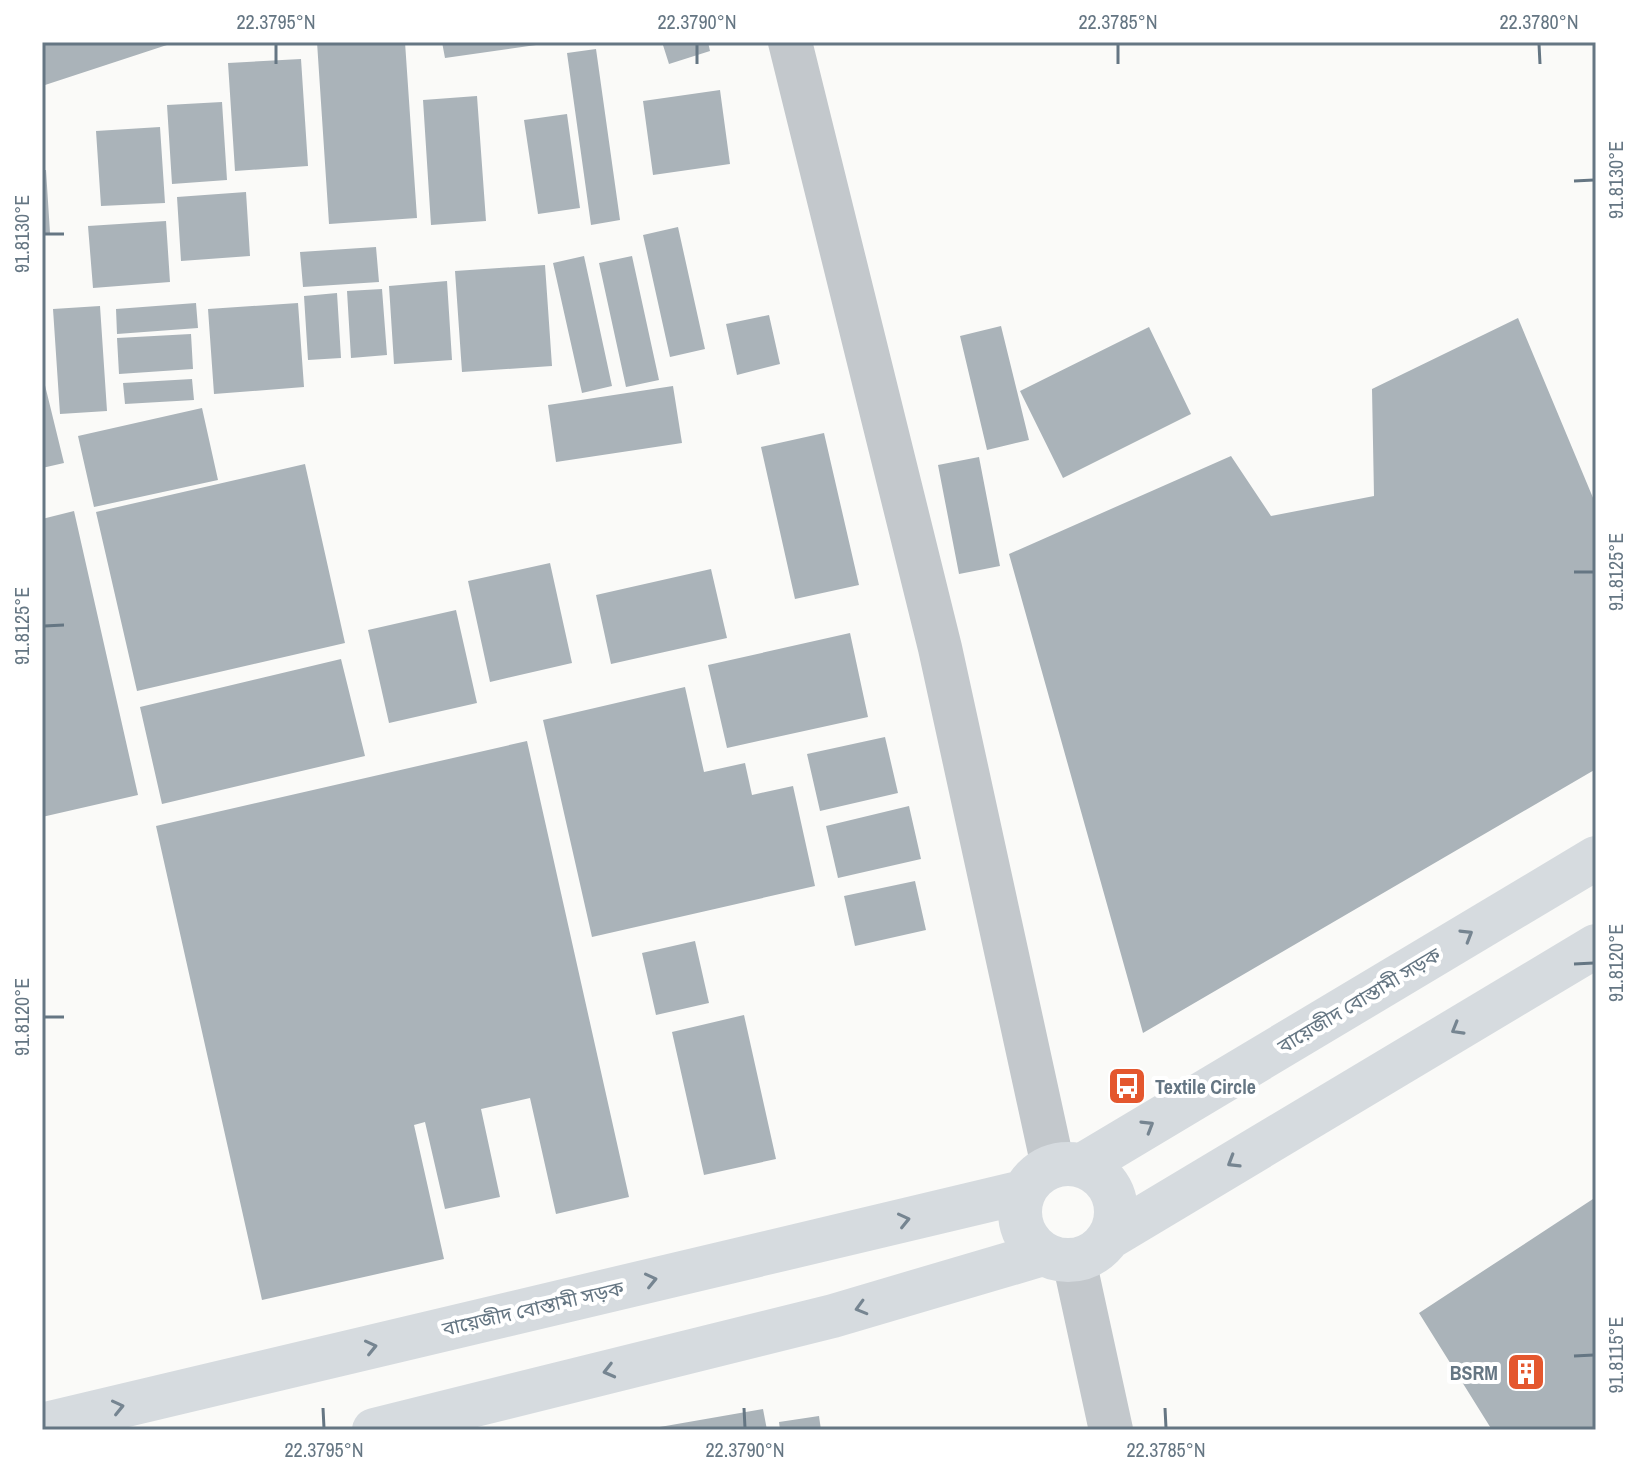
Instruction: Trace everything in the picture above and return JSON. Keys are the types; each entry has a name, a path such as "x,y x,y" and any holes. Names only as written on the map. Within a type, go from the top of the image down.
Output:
{"main road":[{"name":"বায়েজীদ বোস্তামী সড়ক","path":"42,1425 1052,1175 1596,858"},
{"path":"374,1430 1058,1257 1094,1253 1110,1237 1596,946"},
{"path":"1058,1257 1021,1227 1019,1209 1052,1175 1094,1170 1111,1188 1117,1213 1110,1237"}],"street":[{"path":"790,42 940,648 1052,1175"},
{"path":"1058,1257 1111,1430"}],"building":[{"path":"42,42 173,42 173,43 42,86"},
{"path":"317,42 405,42 417,218 329,224"},
{"path":"442,42 543,42 543,44 445,58"},
{"path":"662,42 708,42 710,51 669,64"},
{"path":"596,49 620,220 591,225 567,53"},
{"path":"301,59 308,166 235,171 228,63"},
{"path":"720,90 730,164 653,175 643,101"},
{"path":"477,96 486,221 431,225 423,100"},
{"path":"222,102 227,180 172,184 167,105"},
{"path":"567,114 580,208 538,214 524,120"},
{"path":"160,127 165,203 101,206 96,131"},
{"path":"42,170 46,170 50,233 42,233"},
{"path":"246,192 250,256 181,261 177,197"},
{"path":"166,221 170,282 93,288 88,226"},
{"path":"678,227 705,349 670,357 643,235"},
{"path":"376,247 379,282 303,287 300,252"},
{"path":"584,256 612,386 582,393 553,263"},
{"path":"632,256 659,380 626,387 599,263"},
{"path":"545,265 552,366 462,372 455,271"},
{"path":"447,281 452,360 394,364 389,286"},
{"path":"382,289 387,355 351,358 347,291"},
{"path":"337,293 341,358 308,360 304,296"},
{"path":"196,303 198,328 117,334 116,309"},
{"path":"298,303 304,387 214,394 208,309"},
{"path":"100,306 107,411 60,414 53,309"},
{"path":"769,315 780,364 737,375 726,324"},
{"path":"1518,318 1596,505 1596,769 1143,1033 1009,554 1231,456 1271,516 1374,496 1372,389"},
{"path":"1001,326 1029,440 987,450 960,336"},
{"path":"1149,327 1191,414 1063,478 1020,391"},
{"path":"191,334 193,369 119,374 117,338"},
{"path":"42,373 64,463 42,468"},
{"path":"192,379 194,400 125,404 123,383"},
{"path":"673,386 682,443 556,462 548,405"},
{"path":"202,408 218,480 94,507 78,436"},
{"path":"824,433 859,585 795,599 761,447"},
{"path":"979,457 1000,566 959,574 938,465"},
{"path":"305,464 345,643 137,691 96,512"},
{"path":"74,511 138,795 42,817 42,519"},
{"path":"550,563 572,663 490,682 468,581"},
{"path":"711,569 727,638 611,664 596,595"},
{"path":"456,610 477,703 389,723 368,630"},
{"path":"850,633 868,717 727,748 708,665"},
{"path":"341,659 365,756 162,804 140,707"},
{"path":"685,687 704,772 745,763 752,795 793,786 815,886 592,937 543,720"},
{"path":"885,737 898,793 820,811 807,754"},
{"path":"527,741 629,1197 556,1214 530,1098 481,1109 500,1197 445,1209 425,1122 414,1125 444,1259 262,1300 156,826"},
{"path":"909,806 921,859 838,878 826,826"},
{"path":"915,881 926,930 855,946 844,896"},
{"path":"695,941 709,1003 656,1015 642,953"},
{"path":"744,1015 776,1159 704,1175 672,1032"},
{"name":"BSRM","path":"1596,1197 1596,1430 1492,1430 1419,1313"},
{"path":"763,1409 767,1430 654,1430 654,1428"},
{"path":"819,1416 821,1430 780,1430 779,1422"}],"place":[{"name":"Textile Circle","path":"1127,1086"},
{"name":"BSRM","path":"1526,1372"}]}
